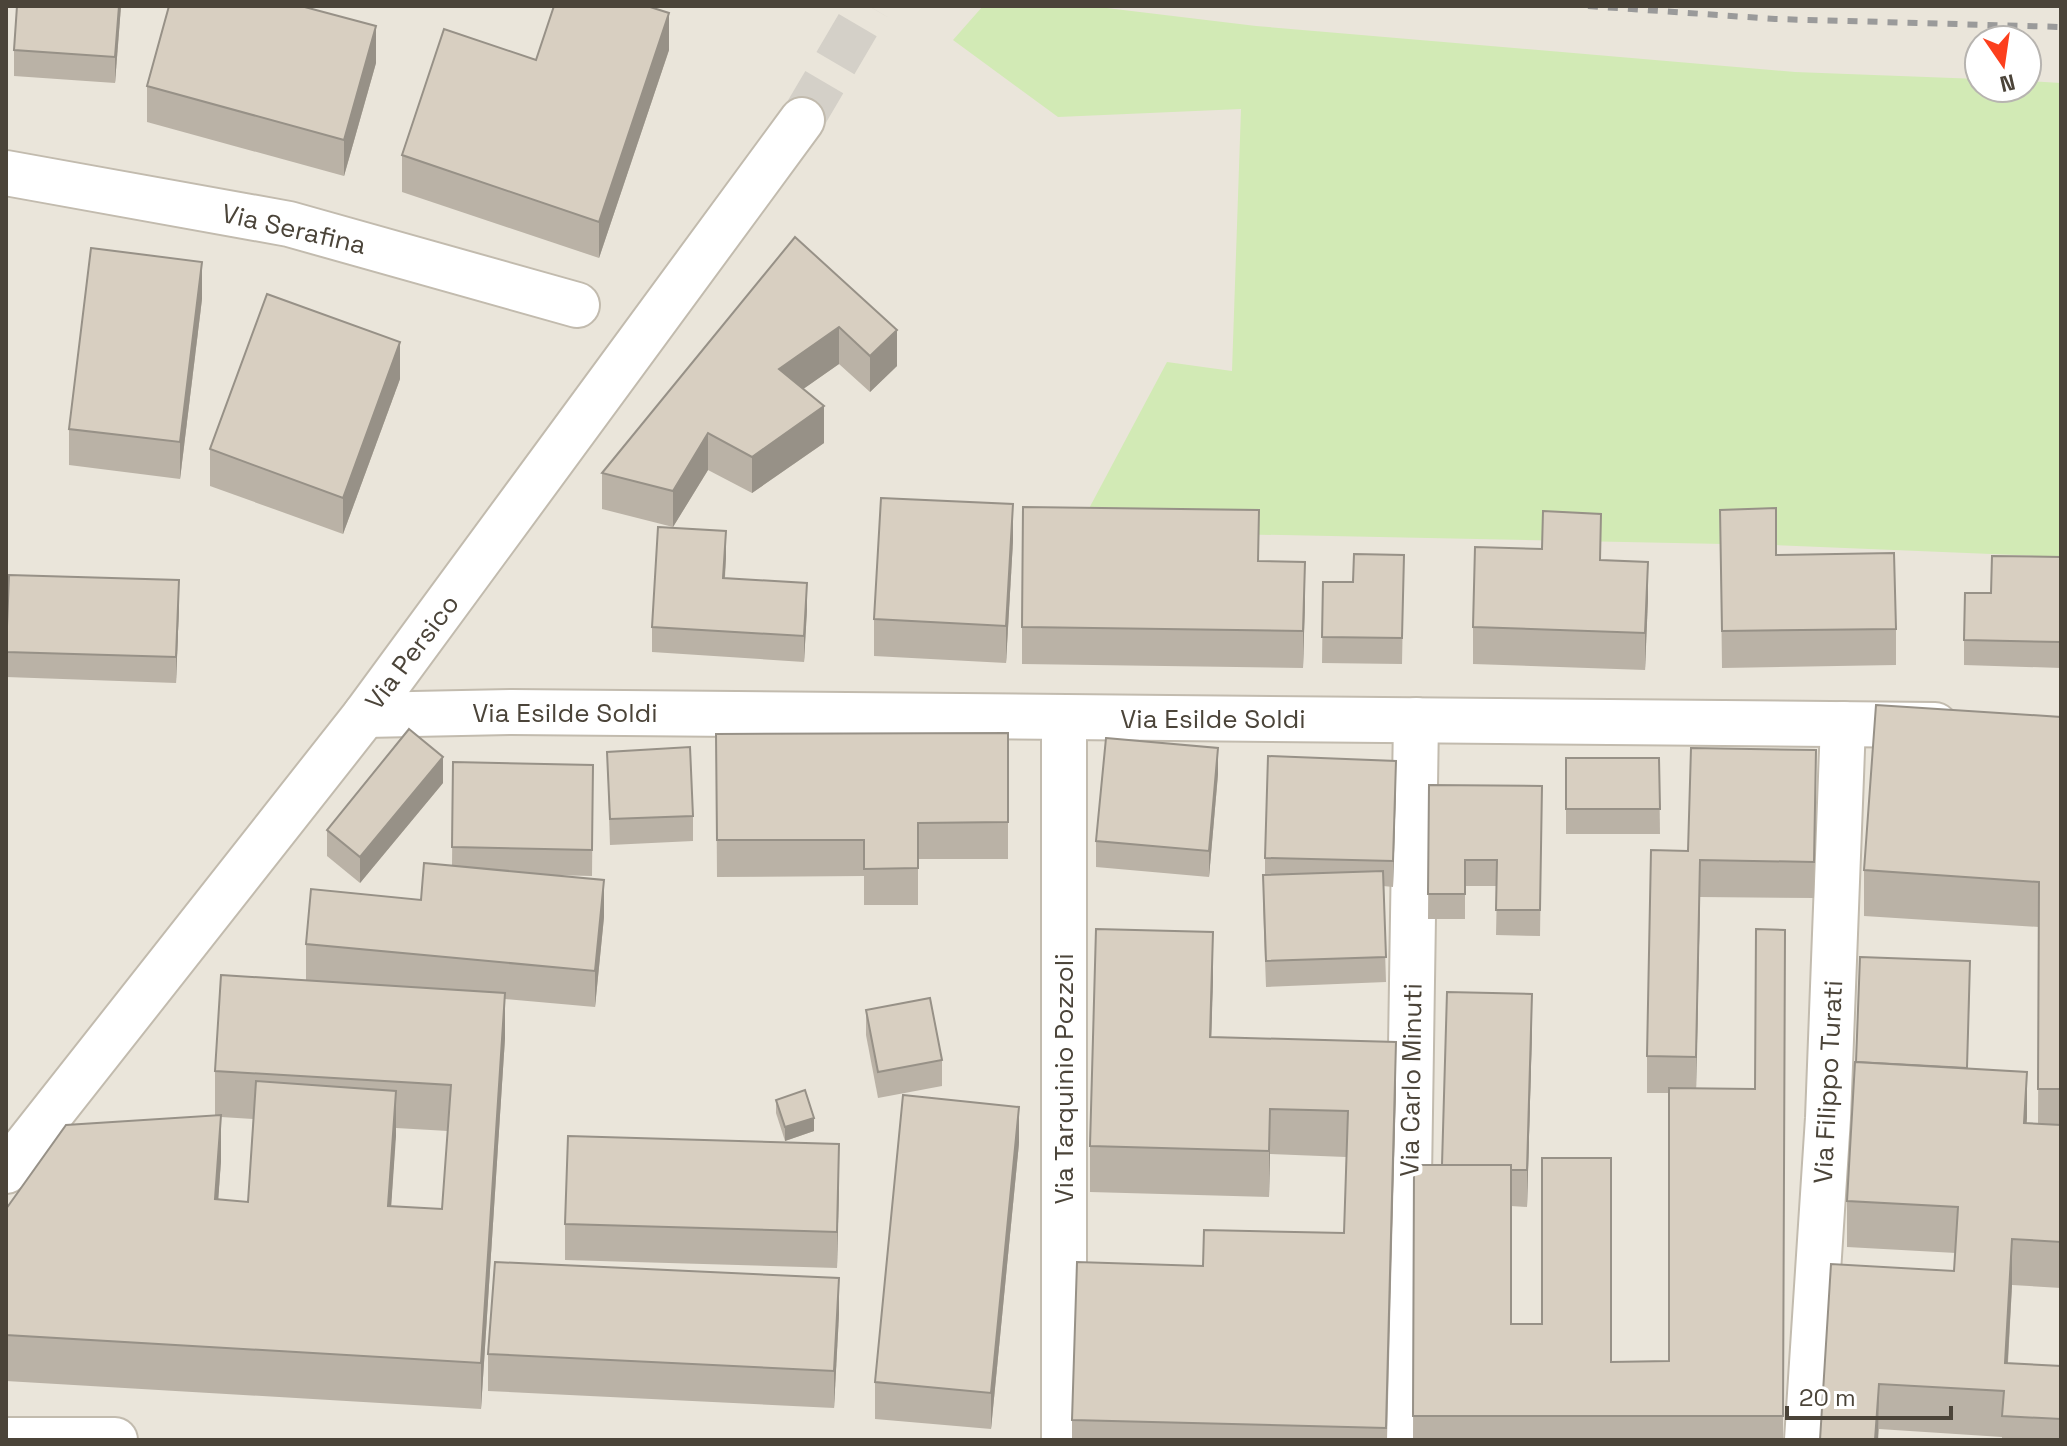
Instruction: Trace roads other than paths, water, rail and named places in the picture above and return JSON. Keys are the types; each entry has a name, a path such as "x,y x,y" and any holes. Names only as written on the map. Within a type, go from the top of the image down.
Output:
{"street":[{"name":"Via Persico","path":"6,1171 365,715 802,120"},
{"name":"Via Serafina","path":"6,173 289,224 577,305"},
{"name":"Via Esilde Soldi","path":"365,715 512,712 1968,725"},
{"name":"Via Tarquinio Pozzoli","path":"1064,717 1064,1440"},
{"name":"Via Carlo Minuti","path":"1405,1440 1416,720"},
{"name":"Via Filippo Turati","path":"1807,1440 1828,1118 1843,724"},
{"path":"18,1435 115,1440"}],"tunnel":[{"path":"802,120 869,6"}],"railway":[{"path":"1588,6 1775,19 2061,27"}]}
